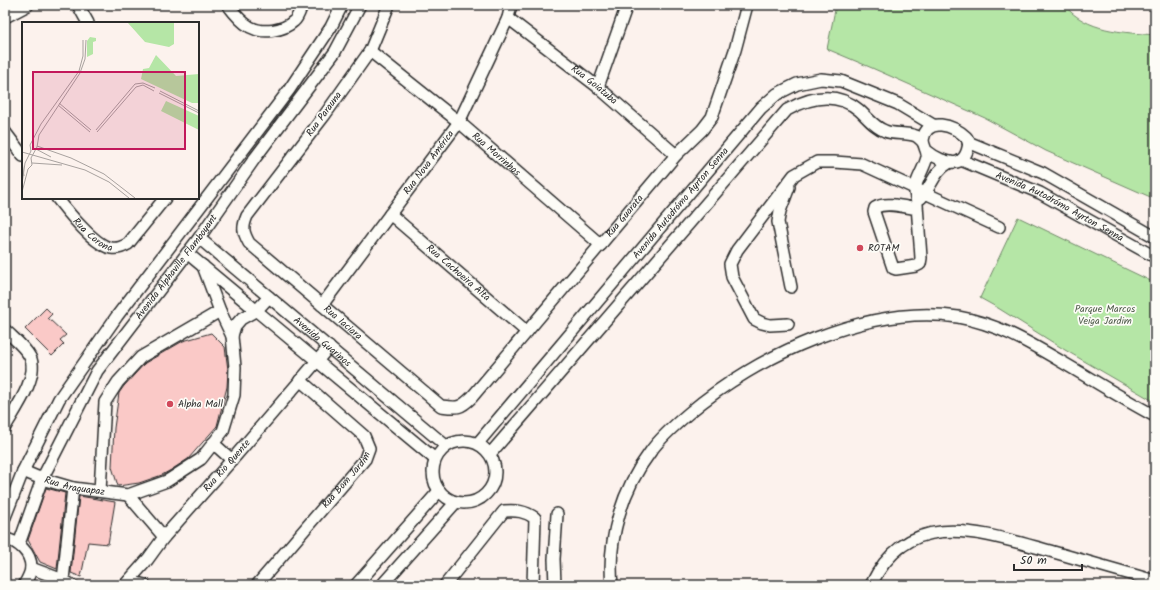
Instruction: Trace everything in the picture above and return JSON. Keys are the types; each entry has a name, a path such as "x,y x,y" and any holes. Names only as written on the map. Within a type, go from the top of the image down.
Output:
{"street":[{"path":"5,17 28,5"},
{"path":"78,5 87,22"},
{"path":"228,5 238,18 249,27 259,30 273,31 284,28 295,20 302,5"},
{"name":"Avenida Alphaville Flamboyant","path":"5,517 23,471 59,399 117,316 293,84 331,27 342,5"},
{"name":"Avenida Alphaville Flamboyant","path":"19,544 42,479 97,371 199,238 255,158 335,52 360,5"},
{"name":"Rua Parauna","path":"247,216 324,116 370,51 388,5"},
{"name":"Rua Nova América","path":"322,305 459,122 508,18 511,5"},
{"path":"598,86 627,5"},
{"name":"Rua Guarata","path":"463,406 676,156 702,130 712,117 735,50 747,5"},
{"name":"Rua Goiatuba","path":"508,18 598,86 676,156"},
{"name":"Rua Morrinhos","path":"370,51 459,122 601,245"},
{"name":"Avenida Autodrómo Ayrton Senna","path":"478,443 761,108 777,94 797,84 821,79 841,81 898,104 933,125 940,124 962,134 967,138 968,142 1042,173 1155,237"},
{"name":"Avenida Autodrómo Ayrton Senna","path":"490,454 787,110 801,102 818,97 840,100 858,109 877,128 887,132 916,136 938,158 956,161 1040,193 1155,257"},
{"path":"917,206 886,205 875,208 874,212 893,268 896,269 920,264 921,258 917,206 915,189 927,156 925,146 926,131 933,125"},
{"path":"5,132 22,155"},
{"path":"917,206 935,175 944,165 956,161 968,148 968,142"},
{"path":"243,149 255,158"},
{"path":"788,324 770,325 754,319 732,277 730,264 737,250 794,175 817,162 862,164 999,227"},
{"path":"791,287 778,222 780,211 794,175"},
{"name":"Rua Corona","path":"58,199 93,238 104,246 111,248 120,248 128,244 164,199"},
{"name":"Rua Cachoeira Alta","path":"390,214 527,332"},
{"name":"Rua Iaciara","path":"247,216 244,224 244,233 249,243 441,406 455,408 463,406"},
{"name":"Avenida Guarinos","path":"199,238 446,446"},
{"name":"Avenida Guarinos","path":"187,253 435,459"},
{"name":"Rua Araguapaz","path":"23,471 42,479 73,488 128,495 167,481 200,459 223,431 234,395 235,367 232,336 220,311 203,266"},
{"path":"232,336 235,326 241,319 257,310 270,297"},
{"path":"100,491 105,402 118,382 141,357 220,311"},
{"path":"612,585 612,548 618,518 628,489 652,449 681,419 731,381 777,355 833,332 878,321 928,315 956,317 984,323 1023,339 1155,416"},
{"path":"5,330 31,358 33,369 31,380 5,427"},
{"name":"Rua Rio Quente","path":"127,583 164,537 329,347"},
{"name":"Rua Bom Jardim","path":"257,585 365,460 369,448 364,436 300,380"},
{"path":"462,440 478,443 490,454 494,464 495,475 492,485 486,494 477,500 467,503 456,502 446,498 439,491 432,475 435,459 446,446 453,442 462,440"},
{"path":"213,443 232,460"},
{"path":"31,568 68,582 73,488"},
{"path":"356,585 439,491"},
{"path":"128,495 164,537"},
{"path":"382,585 456,502"},
{"path":"445,585 504,511 514,510 528,513 535,518 536,531 533,585"},
{"path":"555,585 554,559 557,514"},
{"path":"871,585 882,565 902,546 925,534 946,530 992,535 1155,581"},
{"path":"5,539 19,544 30,560 31,568 24,585"},
{"path":"127,583 145,585"}],"green space":[{"path":"836,5 1064,5 1083,21 1094,26 1130,33 1155,35 1155,199 1046,151 985,118 827,49"},
{"name":"Parque Marcos Veiga Jardim","path":"1018,217 1155,283 1155,402 1065,350 980,298"}],"building":[{"path":"46,308 52,314 48,318 66,335 60,340 64,344 52,356 25,329"},
{"name":"Alpha Mall","path":"211,333 225,347 228,370 227,387 217,426 188,459 171,470 162,475 139,483 118,486 112,467 114,428 119,393 145,363 183,341"},
{"path":"46,488 65,493 57,569 40,562 28,540"},
{"path":"79,496 115,502 108,544 88,542 81,577 71,573"}],"place":[{"name":"ROTAM","path":"860,248"},
{"name":"Alpha Mall","path":"170,404"}]}
